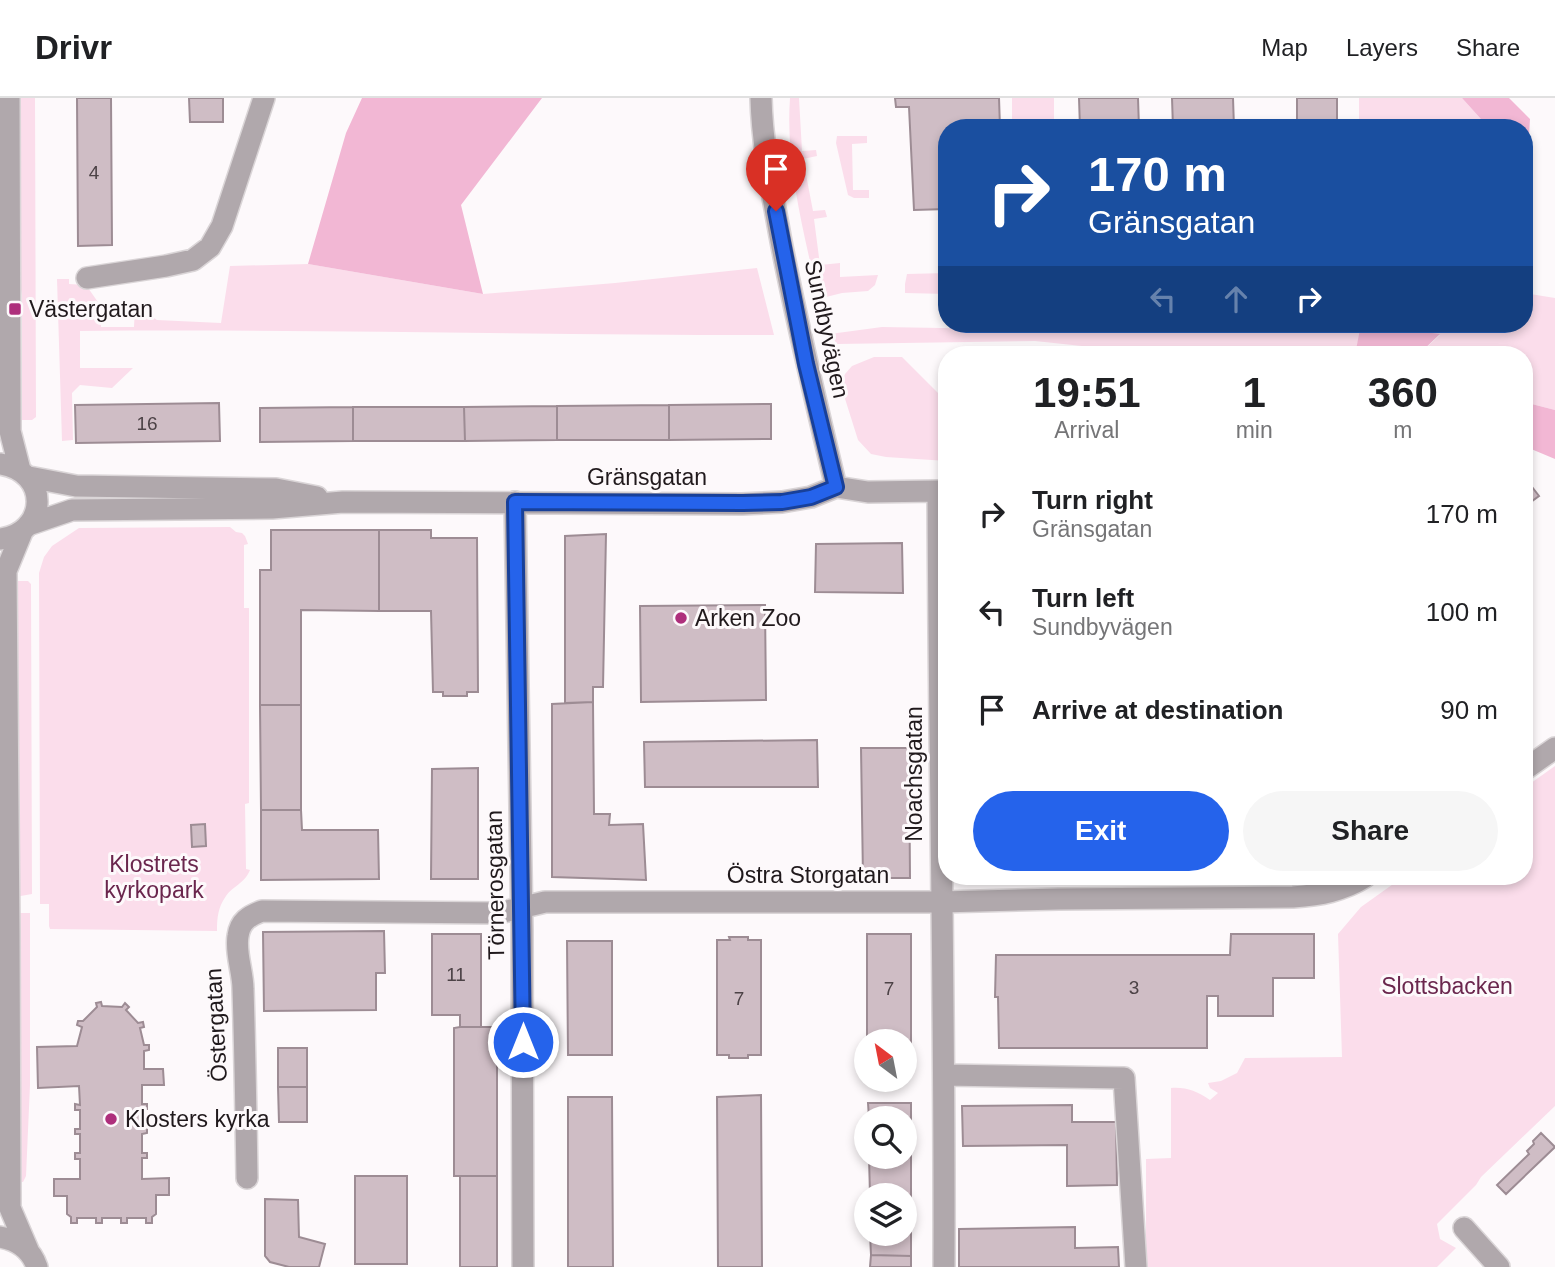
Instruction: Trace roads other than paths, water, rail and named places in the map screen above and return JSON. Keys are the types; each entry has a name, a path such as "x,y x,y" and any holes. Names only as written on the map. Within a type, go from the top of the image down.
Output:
{"street":[{"path":"9,98 10,431 16,470 34,486 37,505 33,519 25,528 6,571 10,1208 33,1259"},
{"path":"87,278 193,260 210,247 222,226 264,98"},
{"name":"Sundbyvägen","path":"761,98 769,175 785,261 806,364 836,487"},
{"name":"Gränsgatan","path":"16,470 76,486 276,489 343,502"},
{"name":"Gränsgatan","path":"0,539 72,510 261,508 343,502 782,502 811,497 836,487 868,492 938,491"},
{"name":"Törnerosgatan","path":"515,502 523,1267"},
{"path":"1533,764 1555,748"},
{"name":"Noachsgatan","path":"941,885 945,1076 944,1267"},
{"name":"Östra Storgatan","path":"249,916 262,911 499,913 545,902 941,902 1293,897 1320,895 1349,885"},
{"name":"Östergatan","path":"247,1178 243,985 237,946 242,923 249,916"},
{"path":"945,1076 1124,1078 1136,1267"},
{"path":"1464,1228 1500,1267"},
{"path":"0,1237 21,1244 33,1259"}],"place":[{"name":"Västergatan","path":"15,309"},
{"name":"Arken Zoo","path":"681,618"},
{"name":"Klosters kyrka","path":"111,1119"}],"park label":[{"name":"Klostrets kyrkopark","path":"154,877"},
{"name":"Slottsbacken","path":"1447,986"}]}
